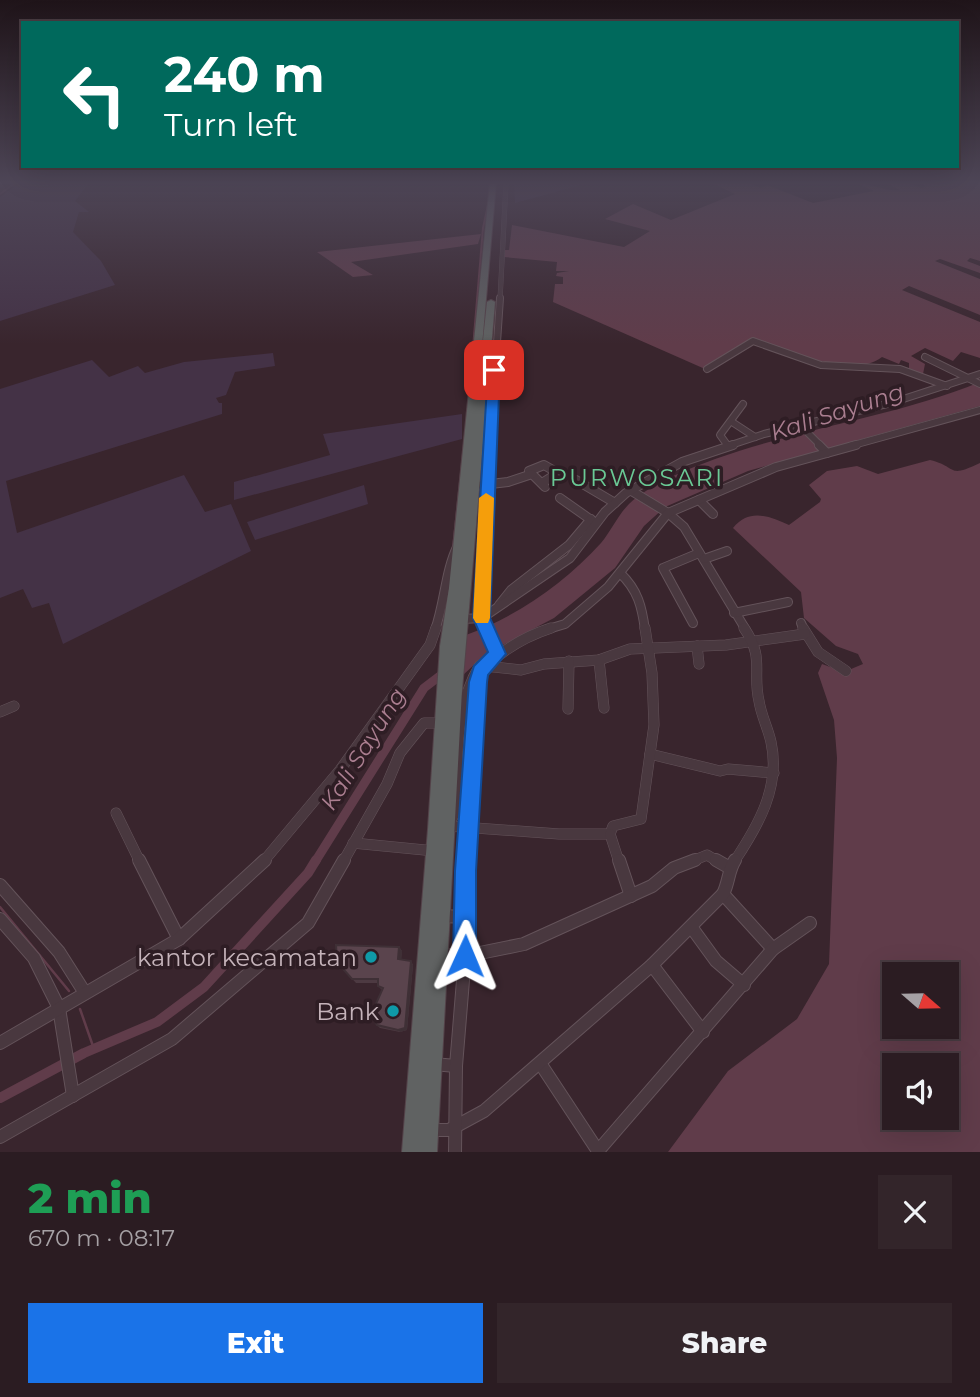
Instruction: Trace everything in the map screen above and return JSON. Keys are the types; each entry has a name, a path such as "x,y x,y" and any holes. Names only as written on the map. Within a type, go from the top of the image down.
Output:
{"highway":[{"path":"453,644 463,619 482,485 481,370 490,237"},
{"path":"427,1152 442,1129 445,1065 443,955 454,916 459,826 463,752 453,698 453,644 460,543 498,237"},
{"path":"412,1152 442,723 453,698"}],"street":[{"path":"496,652 482,622 482,485 500,237"},
{"path":"706,369 729,358 747,342 753,341 821,365 900,369 947,386"},
{"path":"925,356 976,379"},
{"path":"482,622 498,608 511,590 569,545 631,490 682,462 755,437 976,379"},
{"path":"728,446 720,437 743,404"},
{"path":"453,698 496,652 530,635 565,624 608,587 665,512 776,467 980,410"},
{"path":"732,422 755,437"},
{"path":"801,426 826,452"},
{"path":"542,465 558,473 544,485 532,474 530,470 542,465"},
{"path":"482,485 512,481 532,474"},
{"path":"576,480 615,503"},
{"path":"442,1129 484,1111 692,928 723,894 729,883 730,868 757,828 774,784 767,724 758,699 758,667 753,641 684,527 631,490"},
{"path":"560,498 594,522"},
{"path":"699,500 713,514"},
{"path":"0,1043 59,1012 85,993 179,939 270,855 340,770 436,634 444,605 450,559 460,543"},
{"path":"693,623 690,612 663,568 727,551"},
{"path":"620,573 630,582 641,601 649,647 653,696 644,812 641,819 613,826 610,834 631,897"},
{"path":"734,613 788,602"},
{"path":"463,619 482,622"},
{"path":"801,623 820,656 846,671"},
{"path":"482,666 517,670 569,661 599,660 630,649 697,646 805,634"},
{"path":"697,646 699,664"},
{"path":"599,660 604,708"},
{"path":"568,709 569,661"},
{"path":"482,666 463,752 459,826 559,834 610,834"},
{"path":"0,712 14,706"},
{"path":"0,1137 172,1039 308,923 414,732 424,723 442,723"},
{"path":"650,754 720,771 728,769 774,772"},
{"path":"116,813 179,939"},
{"path":"353,843 435,850"},
{"path":"443,955 462,956 524,944 631,897 652,886 674,868 707,855 730,868"},
{"path":"0,885 59,952 85,993"},
{"path":"723,894 774,949"},
{"path":"454,916 462,956 445,1065 442,1129 455,1152"},
{"path":"0,919 34,958 59,1012 73,1096"},
{"path":"540,1063 598,1151 774,949 810,923"},
{"path":"692,928 716,961 744,985"},
{"path":"653,965 703,1032"}],"shaded area":[{"path":"0,237 78,237 101,261 115,285 0,321"},
{"path":"456,237 480,237 478,244 351,262 373,275 353,277 317,252"},
{"path":"511,237 572,237 624,247 641,237 980,237 980,261 970,258 967,261 980,266 980,273 940,259 935,261 980,279 980,315 909,286 902,290 980,322 980,358 961,352 953,361 925,348 911,356 925,364 923,374 909,370 909,363 901,360 899,364 882,357 870,363 836,364 749,339 738,350 705,369 553,302 555,284 563,284 563,277 556,276 557,273 569,271 556,271 557,262 504,257 504,250 509,250"},
{"path":"273,353 275,366 235,372 226,395 216,398 222,403 222,414 6,481 17,533 184,475 205,512 231,504 251,551 63,644 49,603 32,608 23,589 0,598 0,389 92,360 109,377 138,366 145,373 184,362"},
{"path":"980,382 980,406 748,471 665,507 644,526 615,568 554,618 486,654 463,675 466,635 521,609 556,585 601,543 629,504 654,486 707,462 745,449 903,408"},
{"path":"462,414 462,439 234,500 234,482 330,455 323,434"},
{"path":"930,460 957,471 980,463 980,1152 668,1152 728,1071 797,1019 829,964 837,758 834,720 818,673 822,664 844,672 863,664 858,654 836,646 804,618 801,592 733,528 752,516 767,517 789,525 820,502 821,499 809,485 827,471 857,466 878,474"},
{"path":"364,485 368,504 255,540 247,522"}],"building":[{"path":"336,945 399,947 398,959 411,961 405,1028 398,1030 377,1025 371,1015 383,988 378,986 378,979 352,979 337,962"}],"waterway":[{"path":"470,384 482,237"},
{"path":"453,547 465,435"},
{"name":"Kali Sayung","path":"315,862 424,688 445,672"},
{"name":"Kali Sayung","path":"0,1098 84,1053 157,1022 204,987 308,873 316,860"},
{"path":"0,907 69,991"},
{"path":"80,1009 94,1049"}],"slow traffic":[{"path":"482,618 486,498"}],"place":[{"name":"kantor kecamatan","path":"371,957"},
{"name":"Bank","path":"393,1011"}],"district":[{"name":"PURWOSARI","path":"637,477"}],"route":[{"path":"465,956 466,871 478,682 480,671 498,654 483,626 482,618 482,573 494,370"}]}
